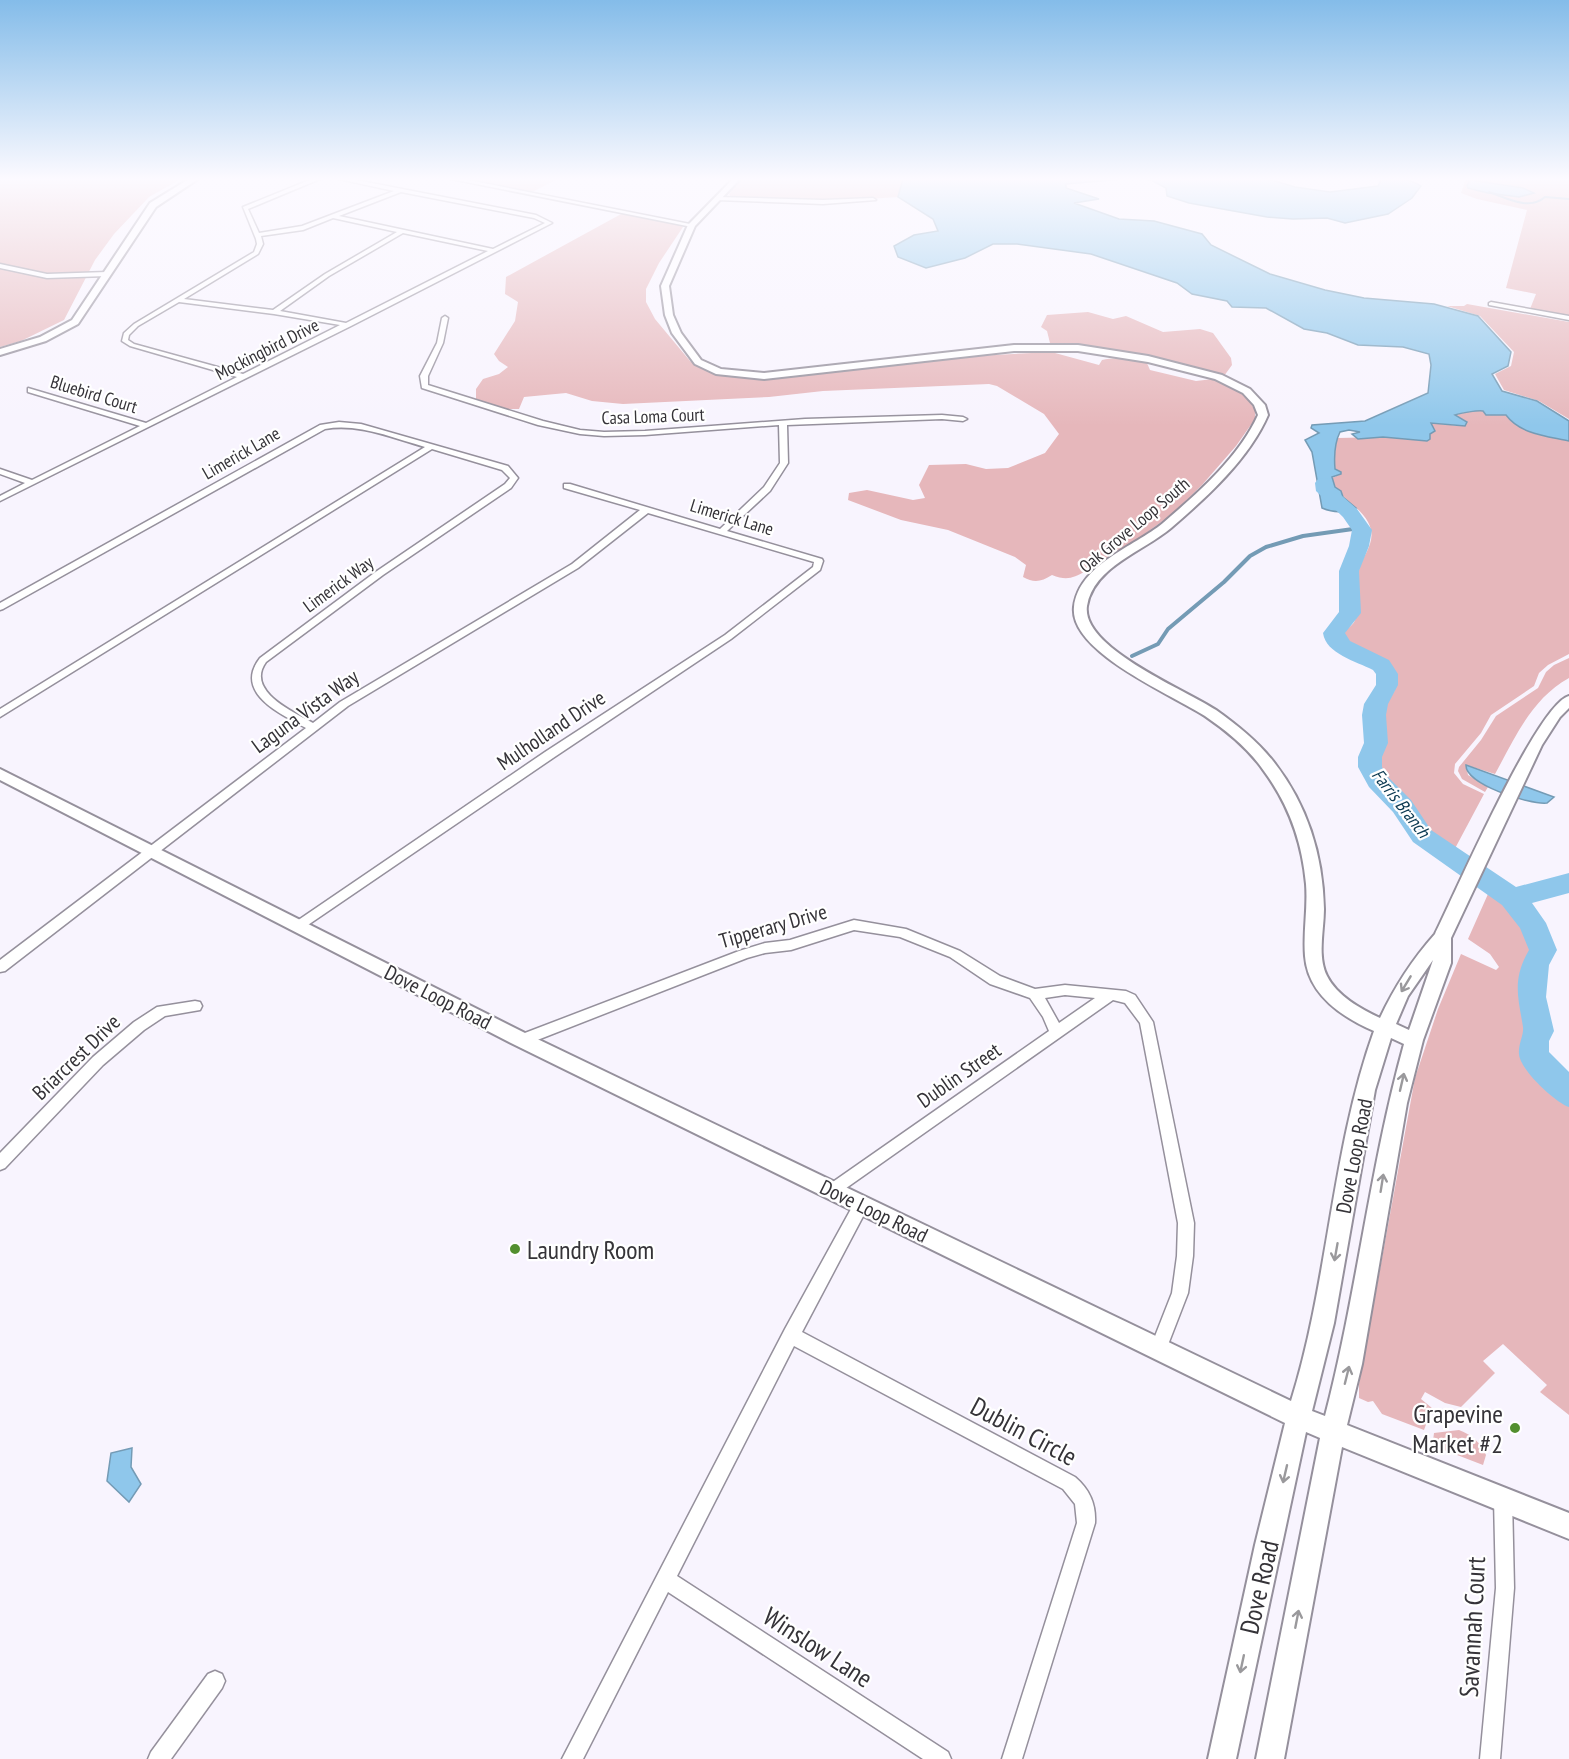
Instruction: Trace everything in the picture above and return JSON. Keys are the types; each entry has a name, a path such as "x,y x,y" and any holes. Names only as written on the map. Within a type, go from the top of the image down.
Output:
{"street":[{"path":"0,352 43,339 75,322 116,261"},
{"path":"245,261 131,329 126,334 125,341 132,345 245,377"},
{"path":"274,312 351,261"},
{"name":"Mockingbird Drive","path":"0,500 475,261"},
{"name":"Oak Grove Loop South","path":"676,261 665,286 669,315 677,333 698,362 719,372 764,376 1008,349 1058,347 1121,354 1194,370 1232,382 1257,399 1263,415 1258,430 1176,518 1148,540 1104,568 1089,584 1082,597 1081,619 1098,643 1114,656 1213,713 1231,726 1273,770 1297,812 1307,837 1313,876 1316,917 1313,952 1318,979 1337,1000 1364,1018 1414,1040"},
{"path":"0,266 47,276 107,274"},
{"path":"178,300 274,312 349,325"},
{"path":"1491,304 1569,318"},
{"name":"Casa Loma Court","path":"445,318 440,343 424,375 425,386 515,416 579,432 645,433 871,418 963,419"},
{"name":"Bluebird Court","path":"31,390 148,426"},
{"path":"722,531 767,489 784,463 783,423"},
{"name":"Limerick Lane","path":"0,608 316,429 339,424 361,426 505,468 514,478"},
{"path":"0,714 430,447"},
{"path":"0,471 33,483"},
{"name":"Limerick Way","path":"314,727 271,703 262,694 257,684 256,668 263,660 380,573 508,486 514,478"},
{"name":"Limerick Lane","path":"567,486 819,561"},
{"name":"Laguna Vista Way","path":"0,967 314,727 374,684 575,566 647,509"},
{"name":"Mulholland Drive","path":"298,926 549,754 728,637 817,568 819,561"},
{"name":"Dove Loop Road","path":"0,774 522,1040 1298,1417 1313,1367 1332,1278 1354,1149 1373,1061 1384,1027 1399,996 1422,958 1442,938 1544,729 1569,700"},
{"name":"Tipperary Drive","path":"522,1040 744,954 791,945 854,925 902,932 956,954 995,980 1035,994 1065,990 1112,994 1130,999 1146,1022 1160,1102 1186,1223 1186,1245 1180,1293 1158,1349"},
{"name":"Dove Loop Road","path":"1333,1431 1350,1364 1397,1103 1414,1040 1442,963 1442,938"},
{"path":"1035,994 1056,1032"},
{"name":"Dublin Street","path":"832,1191 1112,994"},
{"name":"Briarcrest Drive","path":"2,1158 99,1061 140,1026 162,1011 195,1006"},
{"path":"572,1759 791,1335 861,1205"},
{"name":"Dublin Circle","path":"791,1335 1069,1484 1081,1493 1087,1505 1086,1523 1012,1759"},
{"path":"1298,1417 1569,1526"},
{"name":"Dove Road","path":"1222,1759 1252,1614 1298,1417"},
{"name":"Dove Road","path":"1270,1759 1333,1431"},
{"name":"Savannah Court","path":"1490,1759 1505,1588 1503,1498"},
{"name":"Winslow Lane","path":"666,1580 941,1759"},
{"path":"158,1759 215,1681"}],"shaded area":[{"path":"0,261 94,261 64,320 21,341 0,347"},
{"path":"535,261 660,261 646,289 646,302 655,319 690,361 714,373 739,378 775,377 976,356 1055,353 1099,365 1102,360 1136,360 1147,363 1150,370 1196,381 1213,379 1245,395 1255,410 1255,419 1236,446 1202,485 1171,515 1128,546 1103,560 1089,560 1086,571 1070,578 1052,575 1034,581 1023,577 1026,565 1015,557 948,530 901,520 848,500 849,493 867,490 913,500 925,498 919,485 929,465 966,464 986,469 1008,468 1045,453 1059,434 1044,414 997,386 989,384 823,391 769,397 623,404 592,401 566,393 524,397 519,409 506,409 476,400 476,389 483,379 499,374 508,367 494,354 515,321 518,302 505,294 506,277"},
{"path":"1513,261 1569,261 1569,317 1530,309 1536,294 1506,288"},
{"path":"1467,304 1569,322 1569,419 1539,401 1504,390 1495,374 1511,366 1514,352 1480,316 1447,306"},
{"path":"1088,312 1113,319 1126,316 1163,332 1200,329 1213,333 1231,358 1232,365 1224,376 1140,354 1050,343 1047,331 1041,327 1047,315"},
{"path":"1475,410 1483,411 1486,415 1506,415 1527,430 1569,441 1569,654 1548,665 1539,673 1534,686 1491,715 1481,733 1455,764 1454,773 1463,784 1484,794 1451,856 1416,824 1407,804 1388,786 1377,767 1383,747 1381,714 1395,690 1395,677 1391,667 1343,639 1341,634 1356,618 1359,570 1372,535 1364,516 1337,490 1332,478 1341,474 1335,469 1335,445 1338,438 1383,437 1427,441 1432,423 1461,426 1467,422 1455,415"},
{"path":"1569,658 1569,678 1544,697 1534,708 1517,733 1495,774 1466,765 1468,775 1488,787 1485,792 1462,779 1458,771 1459,767 1481,740 1496,716 1538,688 1546,672 1554,665"},
{"path":"1492,885 1524,912 1540,939 1543,950 1535,965 1531,997 1539,1031 1534,1041 1534,1057 1569,1093 1569,1415 1540,1392 1547,1385 1503,1344 1483,1361 1495,1373 1461,1407 1445,1403 1425,1392 1421,1399 1432,1408 1424,1430 1382,1414 1373,1401 1368,1402 1359,1398 1359,1384 1415,1078 1438,1009 1461,954 1496,970 1499,967 1490,954 1468,939"},
{"path":"1459,1430 1472,1437 1481,1446 1486,1455 1483,1465 1439,1448 1433,1441 1434,1433"}],"water":[{"path":"908,261 953,261 926,268"},
{"path":"1112,261 1244,261 1270,274 1325,290 1364,298 1434,304 1478,316 1511,352 1508,366 1492,374 1502,391 1537,401 1569,421 1569,441 1543,436 1526,430 1506,415 1486,415 1483,411 1455,415 1467,422 1465,426 1431,423 1435,431 1430,434 1430,439 1427,441 1383,437 1358,439 1352,434 1360,432 1349,430 1340,432 1336,445 1335,469 1341,474 1332,477 1335,487 1356,508 1339,512 1322,508 1312,452 1305,440 1319,433 1311,428 1312,425 1365,421 1428,393 1431,365 1429,354 1403,347 1358,345 1327,333 1304,329 1266,308 1232,307 1227,301 1192,294 1177,283"},
{"path":"1466,765 1554,797 1547,803 1538,803 1499,792 1476,779 1468,772"},
{"path":"132,1448 131,1467 141,1484 129,1502 107,1481 111,1453"}],"waterway":[{"name":"Farris Branch","path":"1324,483 1325,491 1350,513 1362,530 1359,546 1349,571 1350,613 1334,633 1335,640 1342,646 1381,665 1387,674 1387,685 1376,704 1374,715 1376,743 1370,757 1370,767 1378,781 1402,806 1422,836 1512,898"},
{"path":"1132,656 1158,644 1168,629 1224,582 1250,556 1266,547 1303,536 1360,528"},
{"name":"Farris Branch","path":"1512,898 1569,883"},
{"path":"1512,898 1532,923 1543,950 1535,965 1531,997 1539,1031 1534,1041 1534,1057 1569,1093"}],"place":[{"name":"Laundry Room","path":"515,1249"},
{"name":"Grapevine Market #2","path":"1515,1428"}]}
